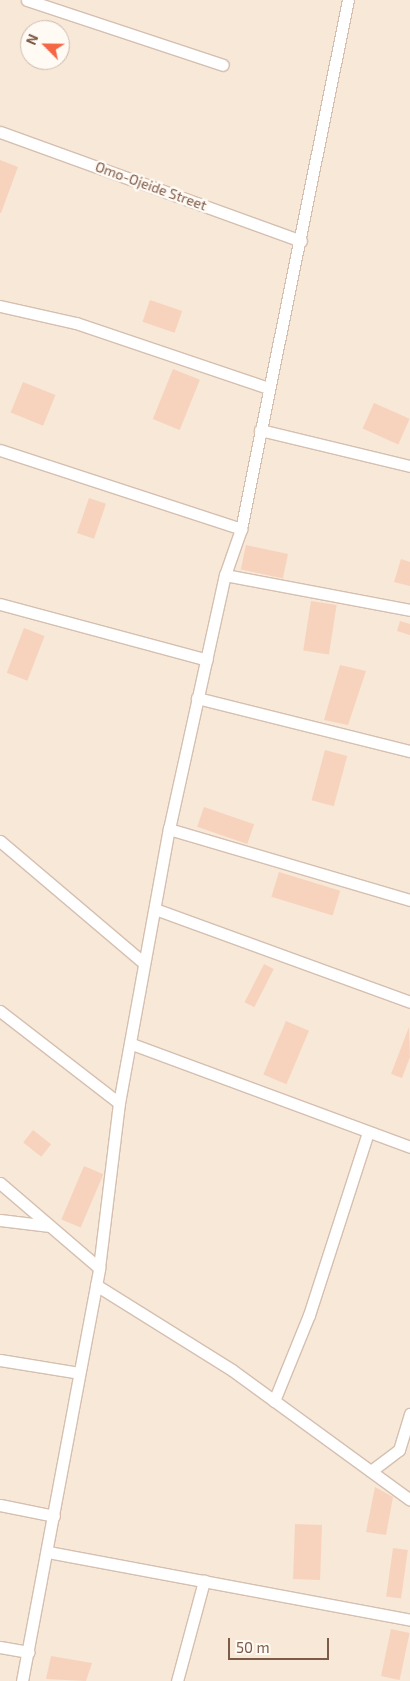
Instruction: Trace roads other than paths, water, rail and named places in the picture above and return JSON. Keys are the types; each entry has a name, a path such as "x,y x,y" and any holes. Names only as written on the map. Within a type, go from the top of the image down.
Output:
{"street":[{"path":"27,0 223,65"},
{"path":"22,1681 48,1552 79,1373 100,1268 118,1103 132,1044 144,963 169,829 225,575 241,529 268,388 301,240 348,0"},
{"name":"Omo-Ojeide Street","path":"0,132 301,240"},
{"path":"0,306 76,323 268,388"},
{"path":"260,430 410,466"},
{"path":"0,450 241,529"},
{"path":"225,575 410,610"},
{"path":"0,604 207,660"},
{"path":"197,698 410,752"},
{"path":"169,829 410,900"},
{"path":"0,841 144,963"},
{"path":"155,910 410,1002"},
{"path":"0,1011 118,1103"},
{"path":"132,1044 410,1147"},
{"path":"274,1400 309,1315 368,1132"},
{"path":"0,1183 100,1268"},
{"path":"0,1220 50,1226"},
{"path":"96,1285 232,1370 410,1500"},
{"path":"0,1360 79,1373"},
{"path":"371,1471 399,1450 410,1414"},
{"path":"0,1506 54,1516"},
{"path":"48,1552 410,1620"},
{"path":"177,1681 204,1581"},
{"path":"0,1647 29,1652"}]}
